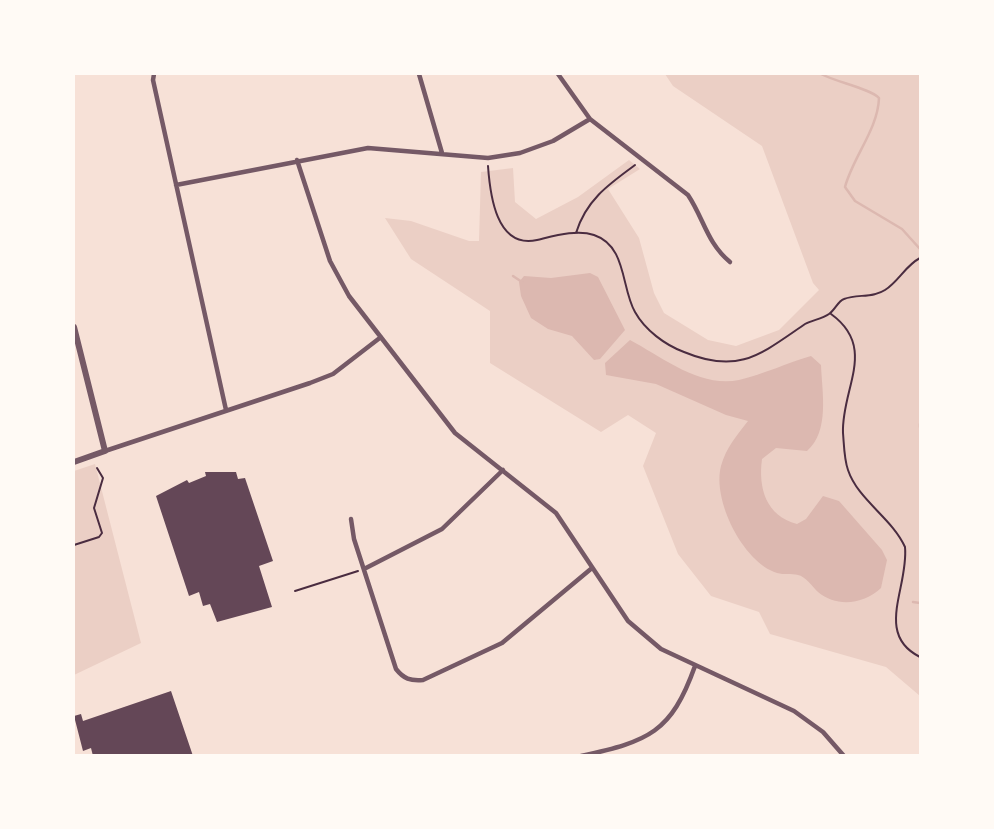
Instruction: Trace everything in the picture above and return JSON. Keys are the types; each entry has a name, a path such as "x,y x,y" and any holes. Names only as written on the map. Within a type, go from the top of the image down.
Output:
{"street":[{"path":"155,74 153,80 226,410"},
{"path":"419,74 442,153"},
{"path":"558,74 590,119 688,195 708,238 730,262"},
{"path":"176,185 368,148 488,158 520,153 553,141 590,119"},
{"path":"297,160 330,261 349,296 455,433 556,513 628,621 661,649 794,711 823,732 844,755"},
{"path":"74,327 106,451"},
{"path":"74,462 332,374 381,337"},
{"path":"364,569 442,529 503,470"},
{"path":"351,519 354,539 396,669 403,677 412,681 423,680 502,643 592,568"},
{"path":"581,755 653,734 674,715 695,666"}],"path":[{"path":"488,158 491,200 506,230 523,240 576,233 593,234 612,247 635,312 661,339 696,357 728,362 748,360 779,344 808,322 830,314 842,299 886,290 920,258"},
{"path":"576,233 580,219 601,190 642,160"},
{"path":"830,314 848,330 854,351 855,378 843,429 847,470 905,547 897,629 900,642 906,650 920,657"},
{"path":"74,545 99,537 102,533 94,508 103,478 97,468"},
{"path":"295,591 364,569"}],"shaded area":[{"path":"665,74 920,74 920,696 886,667 770,634 759,612 711,596 678,554 643,466 656,433 628,415 601,432 490,363 490,311 411,259 385,218 411,221 469,241 479,241 481,172 513,168 515,202 536,219 578,197 629,160 640,169 608,189 639,238 654,293 664,313 708,340 736,346 779,330 819,290 813,283 762,146 673,86"},
{"path":"590,273 598,277 625,330 600,359 594,360 572,336 548,329 531,318 521,296 519,282 524,276 551,278"},
{"path":"630,340 682,369 710,380 739,380 811,356 821,365 823,411 819,433 807,451 776,448 762,459 763,490 771,508 778,515 797,524 806,519 823,496 839,501 882,550 887,560 881,588 859,601 842,602 825,597 801,576 777,573 764,567 742,543 733,528 721,496 719,480 726,453 748,421 726,415 656,384 606,375 605,363"},
{"path":"95,464 141,643 74,675 74,471"}],"building":[{"path":"205,472 236,472 238,479 245,478 273,561 259,566 272,607 217,622 210,604 203,606 199,592 189,596 156,496 187,480 189,483 206,476"},
{"path":"171,691 193,756 93,756 91,748 83,751 74,716 81,714 83,721"}],"waterway":[{"path":"821,74 879,98 870,132 845,187 855,201 902,229 920,249"},
{"path":"513,276 522,282"},
{"path":"913,602 920,603"}]}
